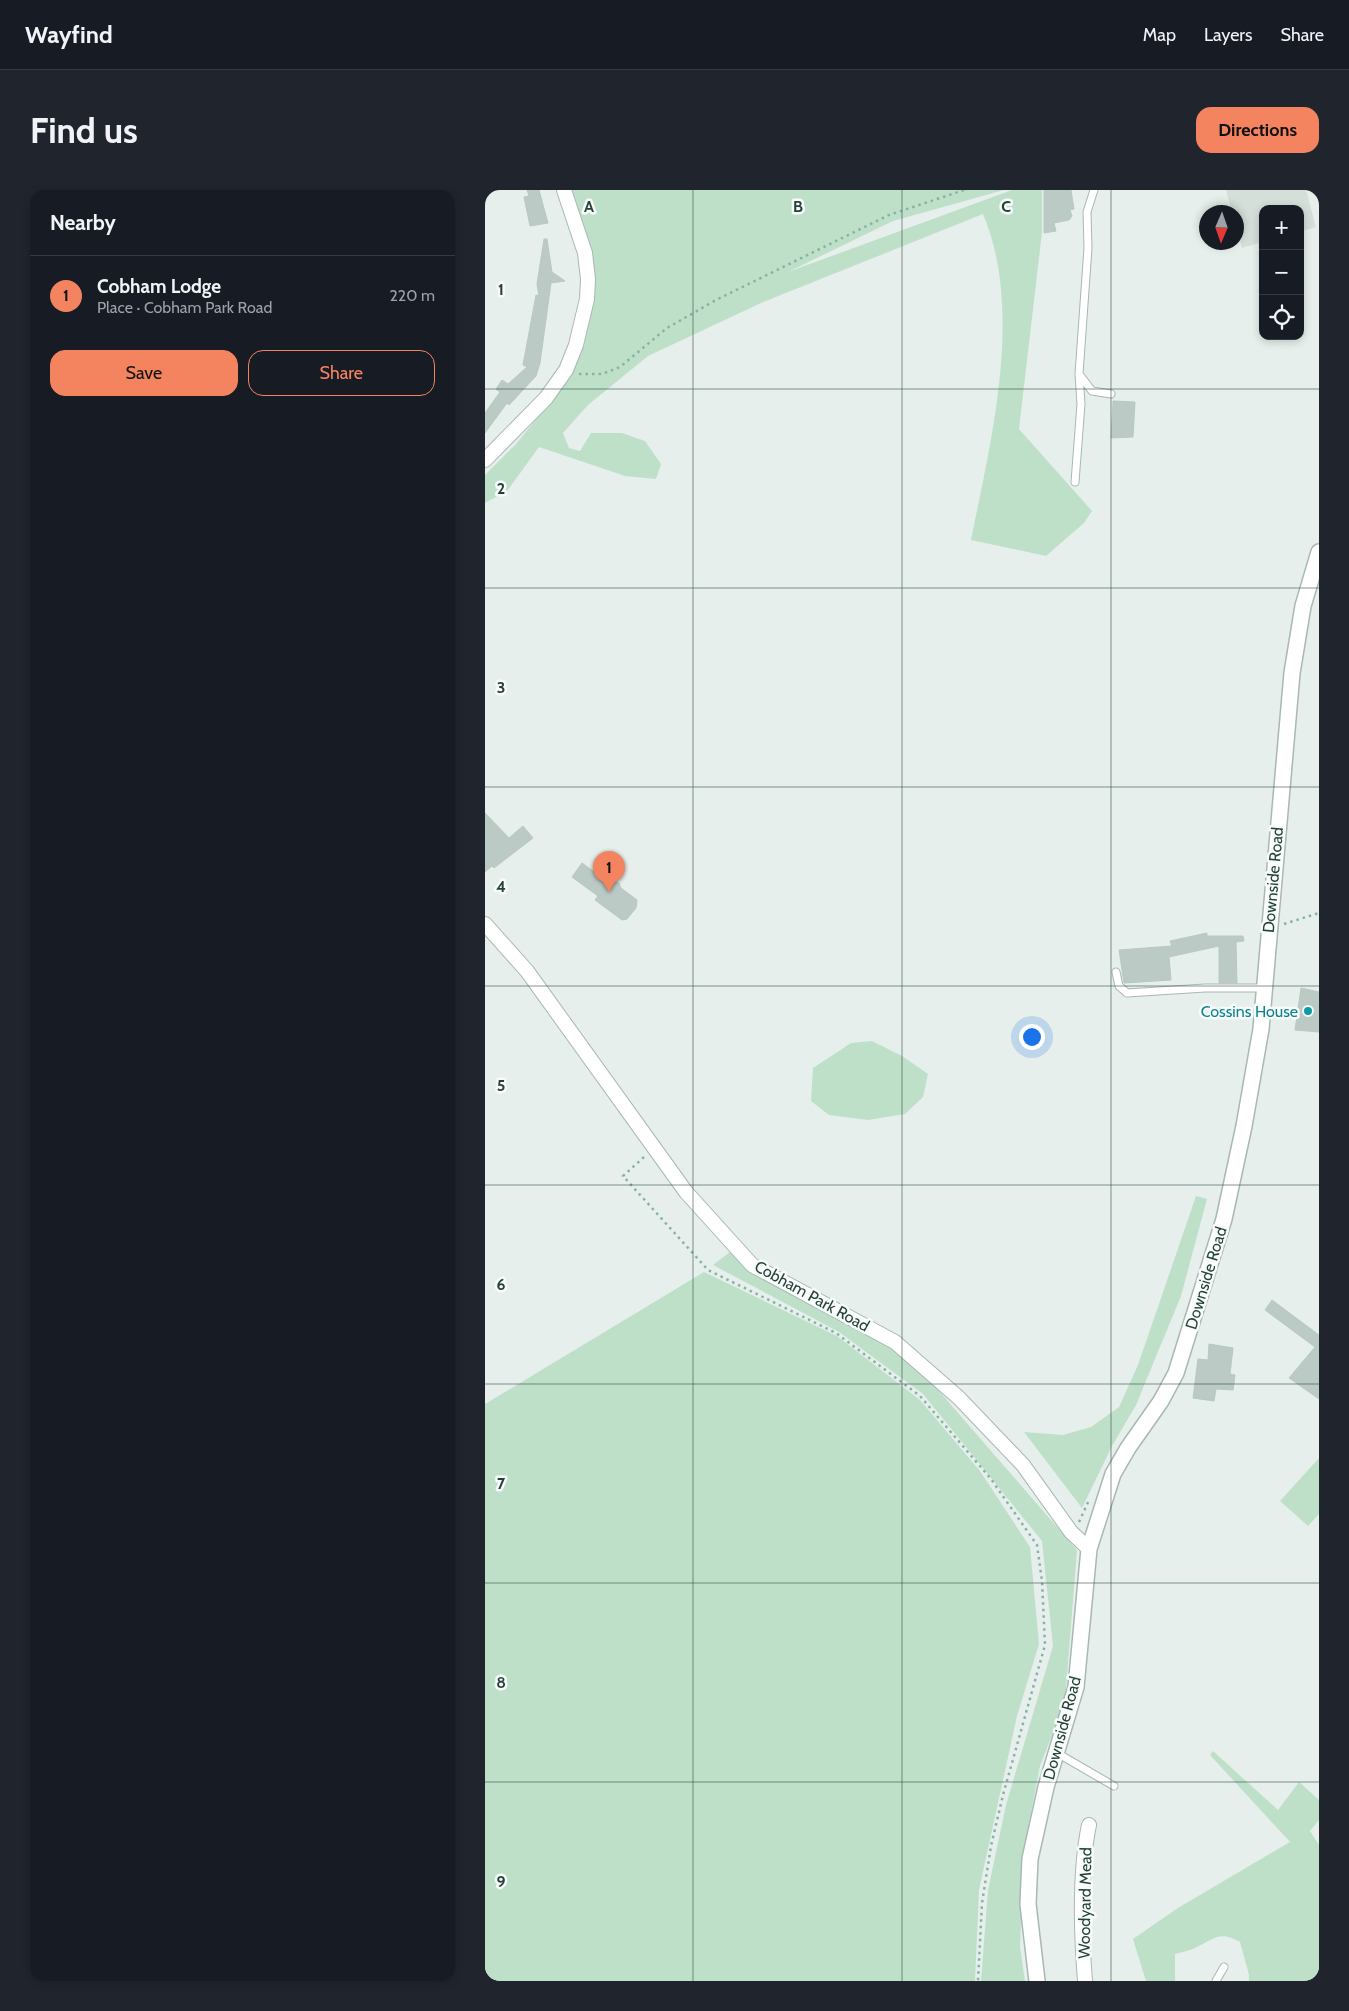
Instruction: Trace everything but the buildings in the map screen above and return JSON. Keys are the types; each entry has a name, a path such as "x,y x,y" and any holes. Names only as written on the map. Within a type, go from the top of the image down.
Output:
{"street":[{"path":"485,460 546,398 566,370 582,320 588,279 585,253 564,190"},
{"name":"Downside Road","path":"1037,1981 1029,1929 1029,1878 1038,1820 1076,1687 1089,1549 1113,1474 1128,1448 1165,1395 1181,1359 1224,1219 1252,1083 1264,988 1296,641 1308,584 1319,552"},
{"name":"Cobham Park Road","path":"485,924 527,971 685,1192 753,1264 895,1342 959,1398 1023,1465 1074,1535 1089,1549"},
{"name":"Woodyard Mead","path":"1085,1981 1082,1912 1085,1846 1089,1825"}],"lane":[{"path":"1075,482 1081,404 1079,374 1088,248 1087,212 1094,190"},
{"path":"1079,374 1092,391 1111,394"},
{"path":"1116,972 1119,986 1127,993 1205,988 1264,988"},
{"path":"1056,1753 1114,1786"},
{"path":"1216,1981 1224,1967"}],"path":[{"path":"566,370 583,375 602,374 620,367 667,328 716,300 889,215 964,190"},
{"path":"1268,929 1319,914"},
{"path":"654,1148 623,1176 708,1270 836,1333 920,1396 991,1479 1037,1545 1042,1581 1045,1645 1003,1795 991,1846 983,1903 978,1981"}],"shaded area":[{"path":"1226,190 1306,190 1316,227 1304,231 1304,205 1259,205 1259,243 1244,247 1244,205 1230,205"}],"green space":[{"path":"570,190 1004,190 893,221 788,272 1012,190 1042,190 1042,232 1019,429 1092,511 1084,523 1046,556 971,540 994,418 1000,376 1002,333 1001,292 995,252 983,214 761,303 648,356 588,405 563,433 569,448 580,451 591,433 622,433 645,441 661,464 656,479 625,476 539,447 507,491 485,503 485,475 516,444 569,379 582,346 588,321"},
{"path":"872,1041 902,1056 928,1074 923,1097 905,1114 868,1120 829,1115 811,1101 813,1068 851,1043"},
{"path":"1196,1196 1207,1199 1181,1296 1136,1405 1112,1446 1082,1508 1024,1432 1063,1435 1091,1427 1119,1407 1138,1365"},
{"path":"730,1252 745,1265 890,1345 939,1391 1077,1550 1065,1701 1040,1766 1024,1848 1020,1947 1025,1981 981,1981 988,1890 1006,1805 1053,1646 1042,1541 923,1394 839,1332 713,1265"},
{"path":"704,1272 837,1336 920,1400 980,1471 1030,1547 1039,1644 1017,1716 979,1890 975,1981 485,1981 485,1404"},
{"path":"1319,1458 1319,1514 1308,1526 1280,1501"},
{"path":"1213,1751 1278,1810 1299,1782 1319,1800 1319,1820 1310,1831 1319,1845 1319,1981 1249,1981 1240,1942 1233,1938 1221,1936 1193,1949 1175,1954 1175,1981 1146,1981 1133,1939 1178,1908 1290,1842 1210,1755"}],"place":[{"name":"Cobham Lodge","path":"609,892"},
{"name":"Cossins House","path":"1308,1011"}]}
